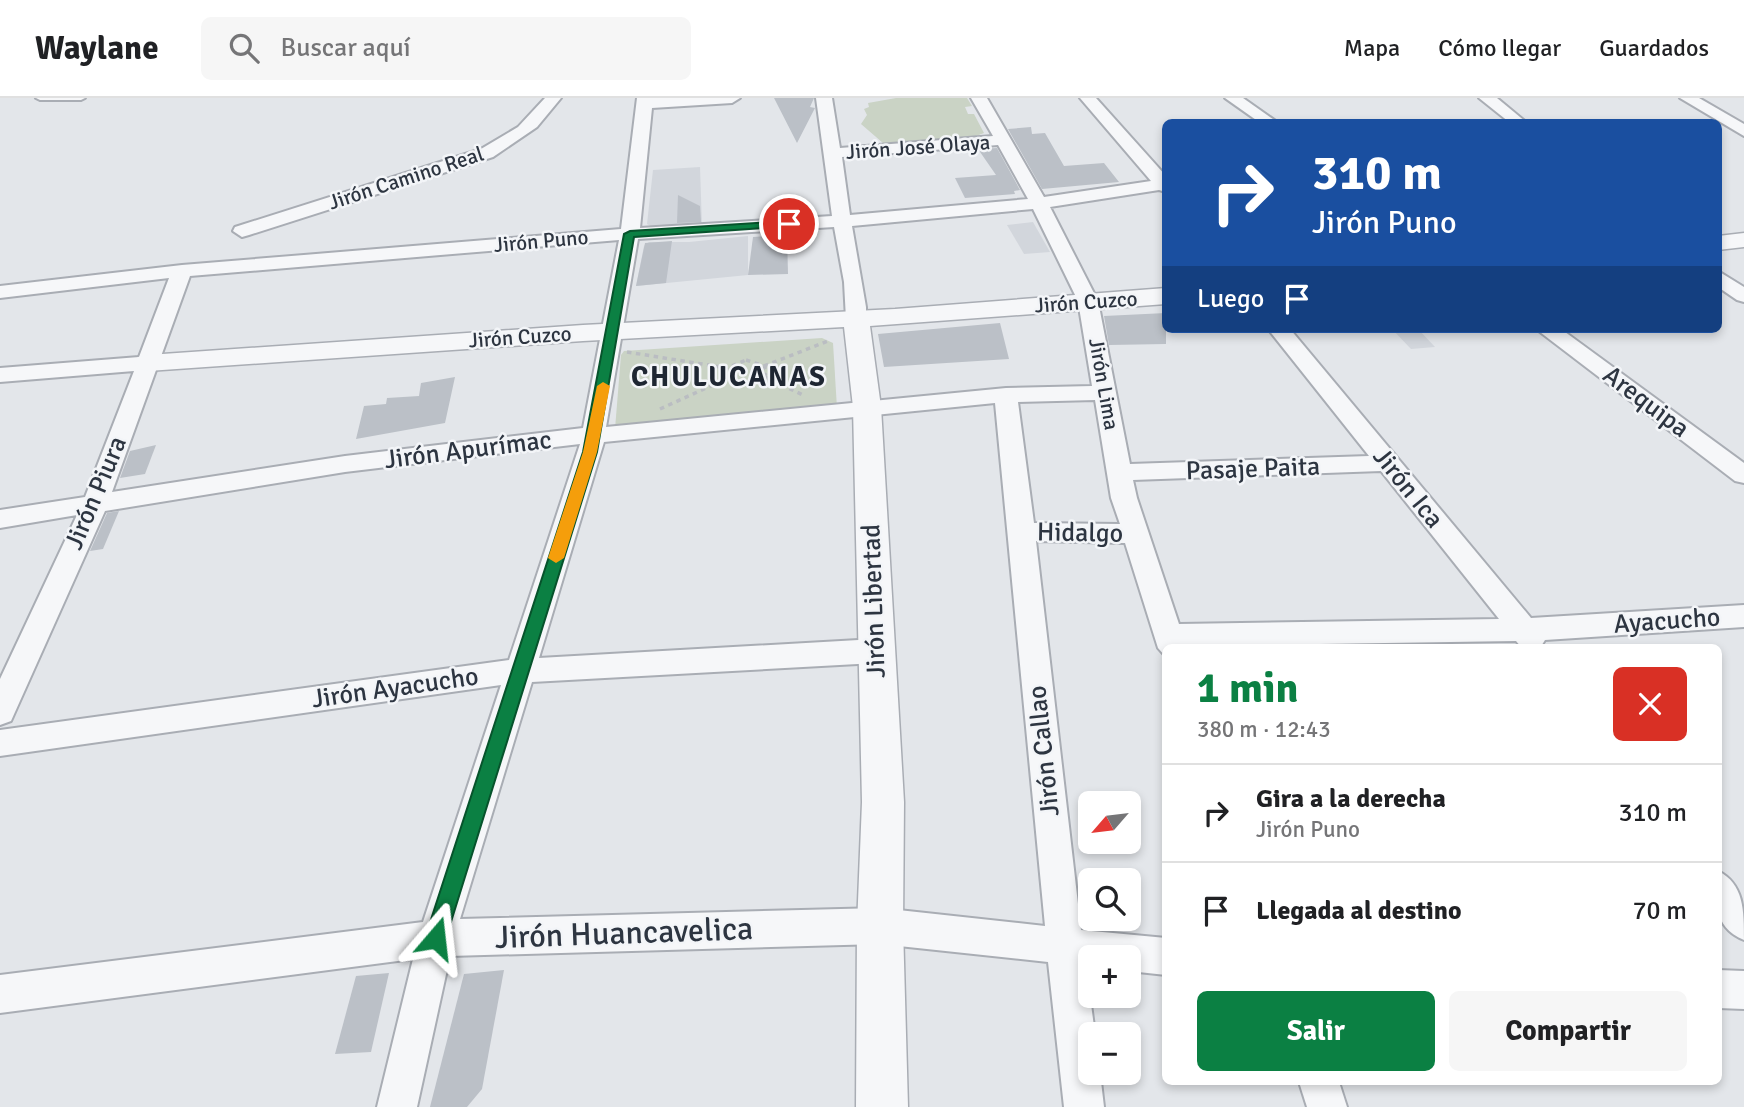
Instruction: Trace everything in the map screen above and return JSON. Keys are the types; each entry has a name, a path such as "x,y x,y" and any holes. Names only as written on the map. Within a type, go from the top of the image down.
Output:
{"street":[{"name":"Jirón Camino Real","path":"242,231 487,153 522,133 541,117 553,98"},
{"path":"397,1107 436,938 594,436 618,342 645,101 732,98"},
{"name":"Jirón Libertad","path":"824,98 835,153 842,221 857,303 856,318 867,407 883,802 880,926 882,1107"},
{"name":"Jirón Lima","path":"979,98 1039,202 1088,301 1124,498 1171,641"},
{"path":"1088,98 1162,182"},
{"path":"1233,98 1264,119"},
{"path":"1488,98 1514,119"},
{"path":"1688,98 1715,119"},
{"path":"1722,124 1740,138"},
{"name":"Jirón José Olaya","path":"835,153 1002,140"},
{"name":"Jirón Puno","path":"0,292 182,271 630,234 842,221 1039,202 1162,185"},
{"path":"1722,243 1744,240"},
{"name":"Jirón Piura","path":"0,712 94,505 182,271"},
{"path":"1722,280 1744,296"},
{"name":"Jirón Cuzco","path":"0,375 583,333 618,342 856,318 1162,296"},
{"name":"Jirón Ica","path":"1282,333 1530,639"},
{"name":"Arequipa","path":"1552,333 1744,475"},
{"name":"Jirón Apurímac","path":"0,519 345,464 867,407 1006,396 1105,393"},
{"name":"Jirón Callao","path":"1006,396 1063,946 1084,1107"},
{"name":"Pasaje Paita","path":"1120,472 1259,470 1387,463"},
{"name":"Hidalgo","path":"1022,532 1137,534"},
{"name":"Ayacucho","path":"1171,641 1530,639 1744,616"},
{"name":"Jirón Ayacucho","path":"0,743 519,671 876,652"},
{"path":"1722,893 1744,922"},
{"name":"Jirón Huancavelica","path":"0,994 436,938 880,926 1162,957"},
{"path":"1722,989 1744,990"},
{"path":"1320,1085 1327,1107"}],"lane":[{"path":"40,98 81,98"}],"path":[{"path":"618,342 727,368 746,360 764,366 829,340"},
{"path":"727,368 724,373 726,379 733,384 745,386 757,383 765,377 764,366"},
{"path":"765,377 812,399"},
{"path":"649,414 726,379"}],"shaded area":[{"path":"700,167 702,227 657,230 647,224 653,170"},
{"path":"1033,222 1050,252 1024,254 1007,225"},
{"path":"748,236 748,275 636,286 644,246 649,242 689,242"},
{"path":"1396,333 1422,333 1435,347 1411,349"}],"green space":[{"path":"896,98 967,98 972,106 965,107 968,114 974,114 984,133 968,139 965,137 883,143 861,124 867,115 864,109 869,107 868,103"},
{"path":"822,338 833,343 837,408 615,429 621,355 624,351"}],"building":[{"path":"774,98 814,98 810,107 815,108 797,143"},
{"path":"1031,127 1032,134 1045,133 1064,166 1104,163 1119,182 1042,189 1008,129"},
{"path":"997,148 1020,190 1014,191 1015,194 965,198 955,178 996,175 978,149"},
{"path":"678,195 700,206 701,222 677,223"},
{"path":"787,235 788,274 748,275 753,237"},
{"path":"672,241 666,283 636,286 645,243"},
{"path":"1162,313 1162,333 1166,333 1166,344 1109,345 1104,316"},
{"path":"1000,323 1009,359 884,367 878,334"},
{"path":"455,377 445,423 356,439 364,406 386,404 387,398 419,396 421,383"},
{"path":"156,445 145,474 120,478 130,451"},
{"path":"119,511 103,549 90,551 107,513"},
{"path":"504,970 482,1089 467,1107 430,1107 464,974"},
{"path":"389,973 371,1052 335,1054 356,976"}],"slow traffic":[{"path":"556,558 590,452 603,386"}],"district":[{"name":"CHULUCANAS","path":"729,377"}],"route":[{"path":"436,938 590,452 630,234 789,224"}]}
